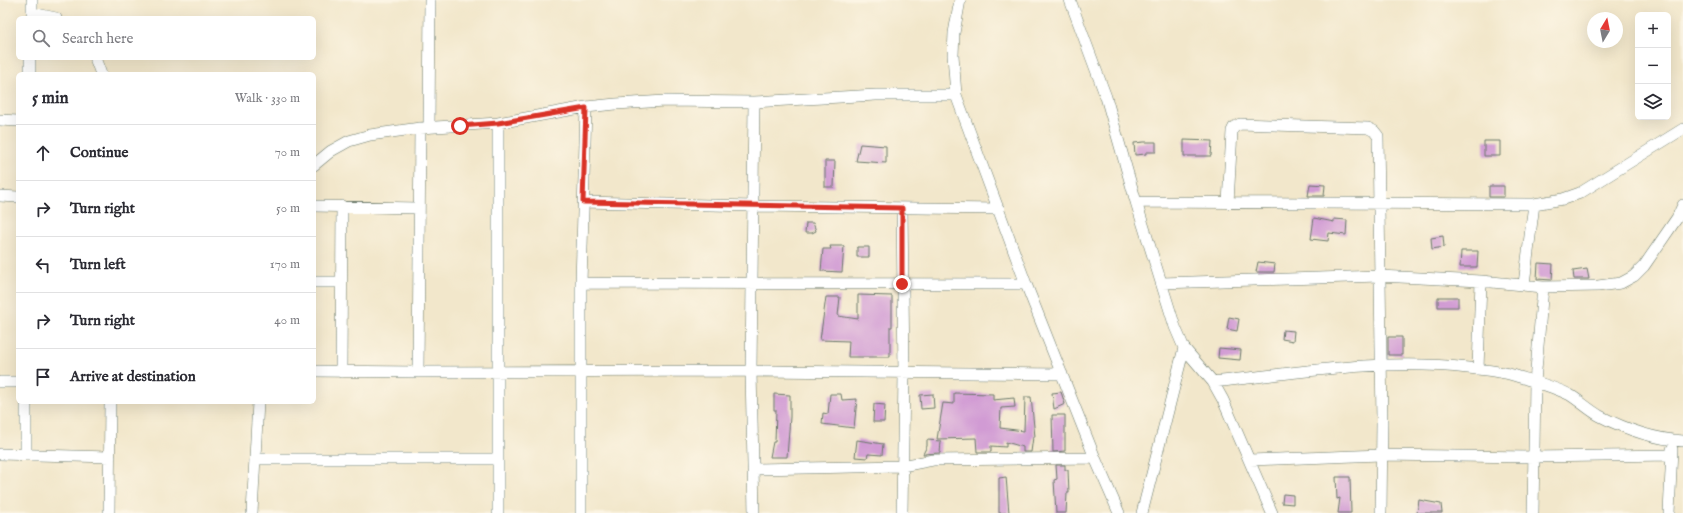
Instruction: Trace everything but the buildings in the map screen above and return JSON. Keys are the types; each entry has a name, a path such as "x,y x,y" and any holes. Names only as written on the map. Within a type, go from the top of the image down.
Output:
{"street":[{"path":"32,0 32,15"},
{"path":"418,372 418,208 424,128 430,0"},
{"path":"960,0 954,33 953,55 956,95 1026,284 1095,458 1119,513"},
{"path":"1070,0 1106,97 1136,202 1175,327 1184,348 1213,382 1223,400 1272,513"},
{"path":"30,60 30,72"},
{"path":"96,60 100,72"},
{"path":"316,163 331,151 349,141 370,135 424,128 498,123 586,108 665,101 754,102 833,97 956,95"},
{"path":"754,102 751,371 754,513"},
{"path":"581,513 581,283 586,108"},
{"path":"0,120 16,121"},
{"path":"498,123 498,513"},
{"path":"1228,203 1232,131 1234,127 1240,124 1368,128 1374,131 1378,136 1381,513"},
{"path":"1136,202 1534,204 1571,197 1585,191 1683,129"},
{"path":"0,196 16,197"},
{"path":"583,202 999,209"},
{"path":"1524,284 1534,204"},
{"path":"1162,283 1379,276 1481,281 1543,287 1598,286 1621,283 1634,276 1644,266 1677,218 1683,205"},
{"path":"316,206 418,208"},
{"path":"341,372 342,206"},
{"path":"902,208 904,373 902,513"},
{"path":"1478,369 1481,281"},
{"path":"316,282 341,282"},
{"path":"581,283 1026,284"},
{"path":"1533,513 1535,382 1543,287"},
{"path":"1142,513 1184,348"},
{"path":"1213,382 1381,364 1444,365 1510,374 1569,395 1599,415 1621,426 1678,440 1672,455 1669,513"},
{"path":"316,371 751,371 1062,374"},
{"path":"0,382 16,382"},
{"path":"26,404 26,455"},
{"path":"110,404 110,513"},
{"path":"252,513 258,404"},
{"path":"0,454 110,457"},
{"path":"1250,460 1381,455 1534,457 1672,455"},
{"path":"754,468 902,466 933,460 1095,458"},
{"path":"255,459 498,459"}],"route":[{"path":"460,126 498,123 586,108 583,202 902,208 902,284"}]}
